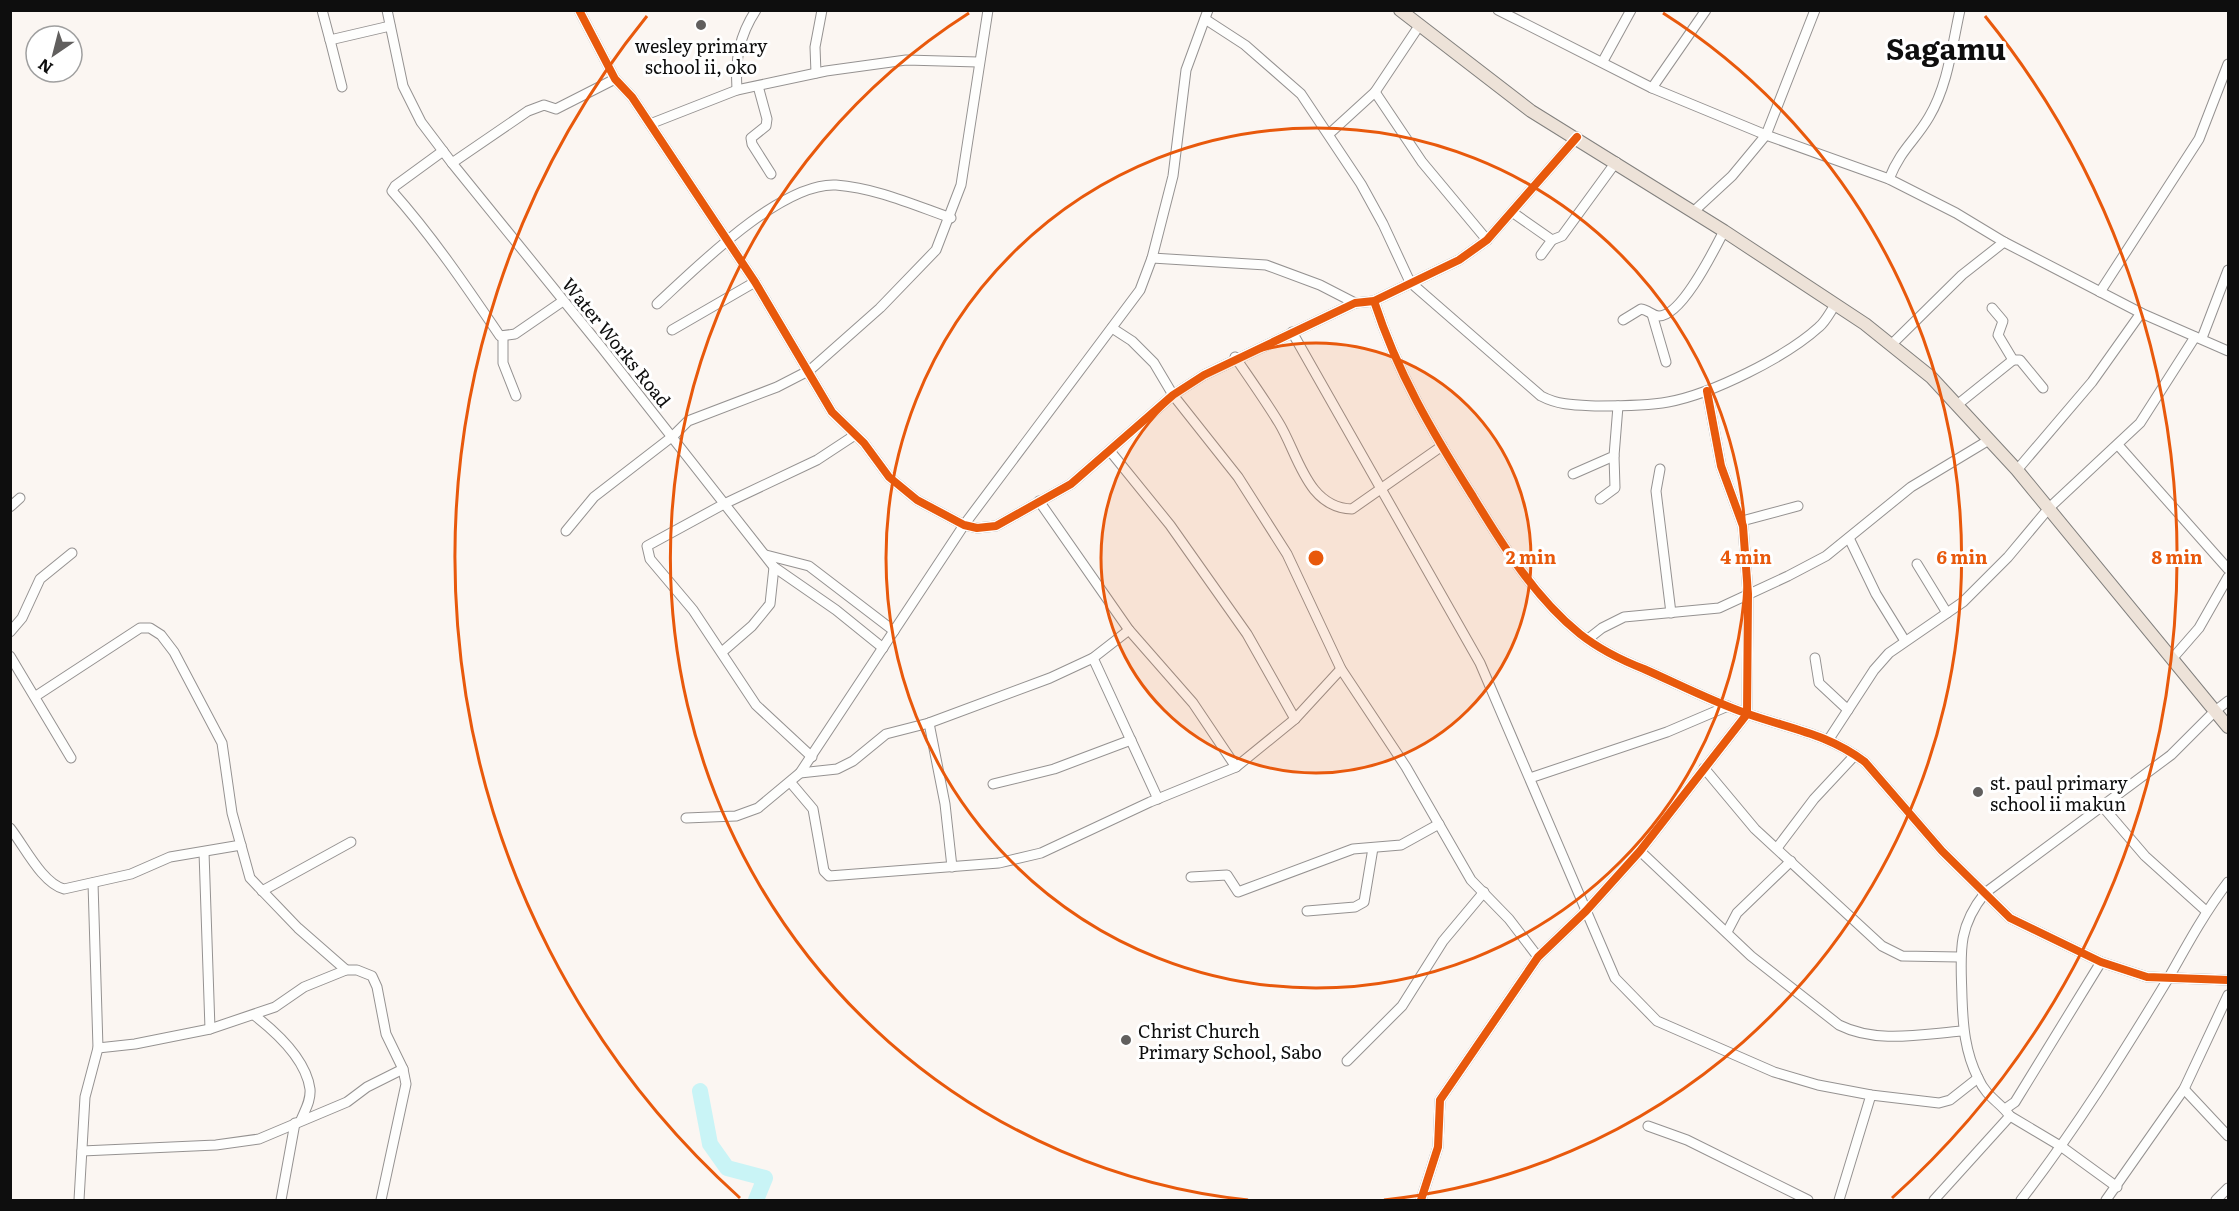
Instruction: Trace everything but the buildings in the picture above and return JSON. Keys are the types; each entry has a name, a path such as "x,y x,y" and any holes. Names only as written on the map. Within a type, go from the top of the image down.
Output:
{"main road":[{"path":"1400,10 1415,19 1531,111 1577,137 1724,231 1892,344 1931,377 2017,470 2229,727"}],"street":[{"path":"322,10 342,87"},
{"name":"Water Works Road","path":"387,10 403,86 422,122 452,163 673,436 774,567 836,610 883,648"},
{"path":"579,10 615,79 650,124 755,282 810,370 832,412 864,443 889,477 917,500 964,525 977,528 996,526 1071,484 1173,395 1235,357 1355,303 1374,301 1459,260 1487,240 1577,137"},
{"path":"737,90 735,63 740,43 756,10"},
{"path":"816,73 815,47 822,10"},
{"path":"566,531 594,497 673,436 688,421 777,387 810,370 880,308 936,250 951,218 962,185 978,62 988,10"},
{"path":"1498,10 1603,61 1652,88 1766,135 1889,178 1956,213 2004,242 2141,313 2229,351"},
{"path":"1603,61 1631,10"},
{"path":"1652,88 1706,10"},
{"path":"1694,212 1732,176 1766,135 1815,10"},
{"path":"1889,178 1897,157 1929,119 1943,89 1960,10"},
{"path":"686,818 736,816 758,808 791,783 800,773 964,525 1140,290 1152,258 1173,176 1186,70 1207,15 1293,85 1329,134 1383,224 1410,282 1541,396 1566,405 1618,406 1667,402 1707,392 1797,344 1821,326 1835,305"},
{"path":"1329,134 1375,92 1415,19"},
{"path":"330,40 390,26"},
{"path":"650,124 737,90 816,73 906,60 978,62"},
{"path":"2100,292 2199,139 2229,64"},
{"path":"452,163 528,111 543,105 556,109 615,79"},
{"path":"758,86 766,126 751,138 752,144 771,174"},
{"path":"1375,92 1422,162 1487,240"},
{"path":"443,151 395,186 393,191 424,226 432,244 500,336 514,334 563,301"},
{"path":"1541,255 1552,240 1562,236 1616,162"},
{"path":"657,304 767,210 813,188 835,185 875,192 951,218"},
{"path":"1512,212 1552,240"},
{"path":"1623,320 1641,309 1658,316 1669,313 1677,306 1704,268 1724,231"},
{"path":"1892,344 1962,275 2004,242"},
{"path":"1152,258 1266,265 1320,285 1355,303"},
{"path":"1829,739 1874,670 1889,653 1963,602 2008,556 2049,508 2140,423 2198,338 2229,270"},
{"path":"672,330 755,282"},
{"path":"1374,301 1390,350 1418,408 1500,541 1528,580 1556,611 1588,639 1611,655 1728,706 1829,739 1855,755 2010,918 2101,962 2147,977 2229,980"},
{"path":"1992,308 2003,321 1998,335 2013,360"},
{"path":"2017,470 2092,382 2141,313"},
{"path":"1652,314 1666,362"},
{"path":"1112,328 1154,363 1173,395 1238,477 1287,554 1341,669 1406,767 1472,880 1509,919 1539,957"},
{"path":"1293,332 1380,491 1409,537 1480,663 1615,978 1657,1021 1774,1072 1818,1085 1871,1095 1939,1103 1950,1100 1978,1078"},
{"path":"503,336 503,363 516,396"},
{"path":"1235,357 1280,424 1305,477 1323,499 1336,508 1352,509 1442,446"},
{"path":"1957,405 2013,360 2020,360 2043,388"},
{"path":"1421,1200 1438,1147 1440,1100 1539,957 1586,911 1641,851 1747,714 1748,594 1742,521 1721,466 1707,392"},
{"path":"1600,499 1615,488 1614,456 1618,406"},
{"path":"812,757 756,705 722,652 647,551 651,542 817,460 855,435"},
{"path":"1588,639 1602,628 1624,617 1719,608 1816,561 1849,538 1911,487 1989,440"},
{"path":"2118,445 2229,569"},
{"path":"1110,451 1170,525 1247,634 1294,720"},
{"path":"1573,474 1614,456"},
{"path":"1660,469 1656,491 1671,613"},
{"path":"10,507 20,498"},
{"path":"1039,501 1129,630 1193,703 1236,767"},
{"path":"1742,521 1798,506"},
{"path":"1849,538 1876,594 1905,641"},
{"path":"10,632 21,618 40,579 72,553"},
{"path":"764,554 777,560 808,566 894,631"},
{"path":"1917,564 1947,613"},
{"path":"722,652 752,626 770,604 774,567"},
{"path":"2172,659 2199,628 2229,577"},
{"path":"36,696 141,628 150,628 161,635 174,652 222,743 232,813 250,878 298,928 346,969"},
{"path":"800,773 837,769 853,761 886,734 929,723 1040,682 1093,658 1129,630"},
{"path":"10,656 71,758"},
{"path":"1093,658 1158,799"},
{"path":"1815,658 1819,683 1848,710"},
{"path":"791,783 813,808 824,871 829,876 999,863 1041,853 1158,799 1236,767 1294,720 1341,669"},
{"path":"2117,1187 2062,1147 2007,1113 1990,1099 1978,1078 1963,1031 1959,957 1973,907 1985,893 2171,755 2215,711 2229,701"},
{"path":"1530,778 1666,732 1728,706"},
{"path":"929,723 945,804 952,867"},
{"path":"993,784 1054,769 1131,740"},
{"path":"1777,848 1814,799 1855,755"},
{"path":"1704,768 1755,829 1892,952 1902,956 1959,957"},
{"path":"2103,807 2145,856 2206,911"},
{"path":"1191,877 1227,874 1238,892 1353,849 1401,845 1438,824"},
{"path":"10,828 48,882 64,889 131,874 170,857 241,845"},
{"path":"262,891 351,842"},
{"path":"1308,911 1354,907 1364,902 1373,848"},
{"path":"1641,851 1727,932 1817,1010 1853,1032 1886,1037 1963,1031"},
{"path":"204,852 210,1029"},
{"path":"1727,932 1737,913 1791,861"},
{"path":"2021,1200 2062,1147 2168,979 2206,911 2229,882"},
{"path":"79,1200 85,1097 98,1048 93,883"},
{"path":"1347,1061 1378,1026 1402,1006 1443,941 1484,892"},
{"path":"1934,1200 2016,1102 2101,962"},
{"path":"98,1048 135,1044 210,1029 254,1015 275,1007 304,987 346,969 357,969 372,976 377,987 386,1034 403,1069 406,1093 381,1200"},
{"path":"2106,1200 2184,1089 2229,995"},
{"path":"254,1015 283,1042 305,1073 310,1089 309,1102 298,1122 281,1200"},
{"path":"82,1151 249,1141 346,1102 367,1087 403,1069"},
{"path":"2184,1089 2229,1136"},
{"path":"1839,1200 1871,1095"},
{"path":"1648,1126 1687,1140 1808,1200"},
{"path":"2216,1200 2229,1188"}],"waterway":[{"path":"700,1091 710,1144 727,1168 765,1178 756,1200"}],"cycle path":[{"path":"579,10 615,79 632,97 755,282 832,412 864,443 889,477 917,500 964,525 977,528 996,526 1071,484 1173,395 1204,375 1355,303 1374,301 1459,260 1487,240 1577,137"},
{"path":"1374,301 1383,328 1405,377 1457,471 1520,569 1548,604 1580,634 1619,658 1748,714 1823,738 1865,762 1942,851 2010,918 2101,962 2147,977 2228,980"},
{"path":"1421,1200 1438,1147 1440,1100 1538,957 1586,911 1640,851 1747,714 1748,594 1743,526 1721,466 1707,391"}],"place":[{"name":"wesley primary school ii, oko","path":"701,25"},
{"name":"st. paul primary school ii makun","path":"1978,792"},
{"name":"Christ Church Primary School, Sabo","path":"1126,1040"}],"district":[{"name":"Sagamu","path":"1946,47"}]}
